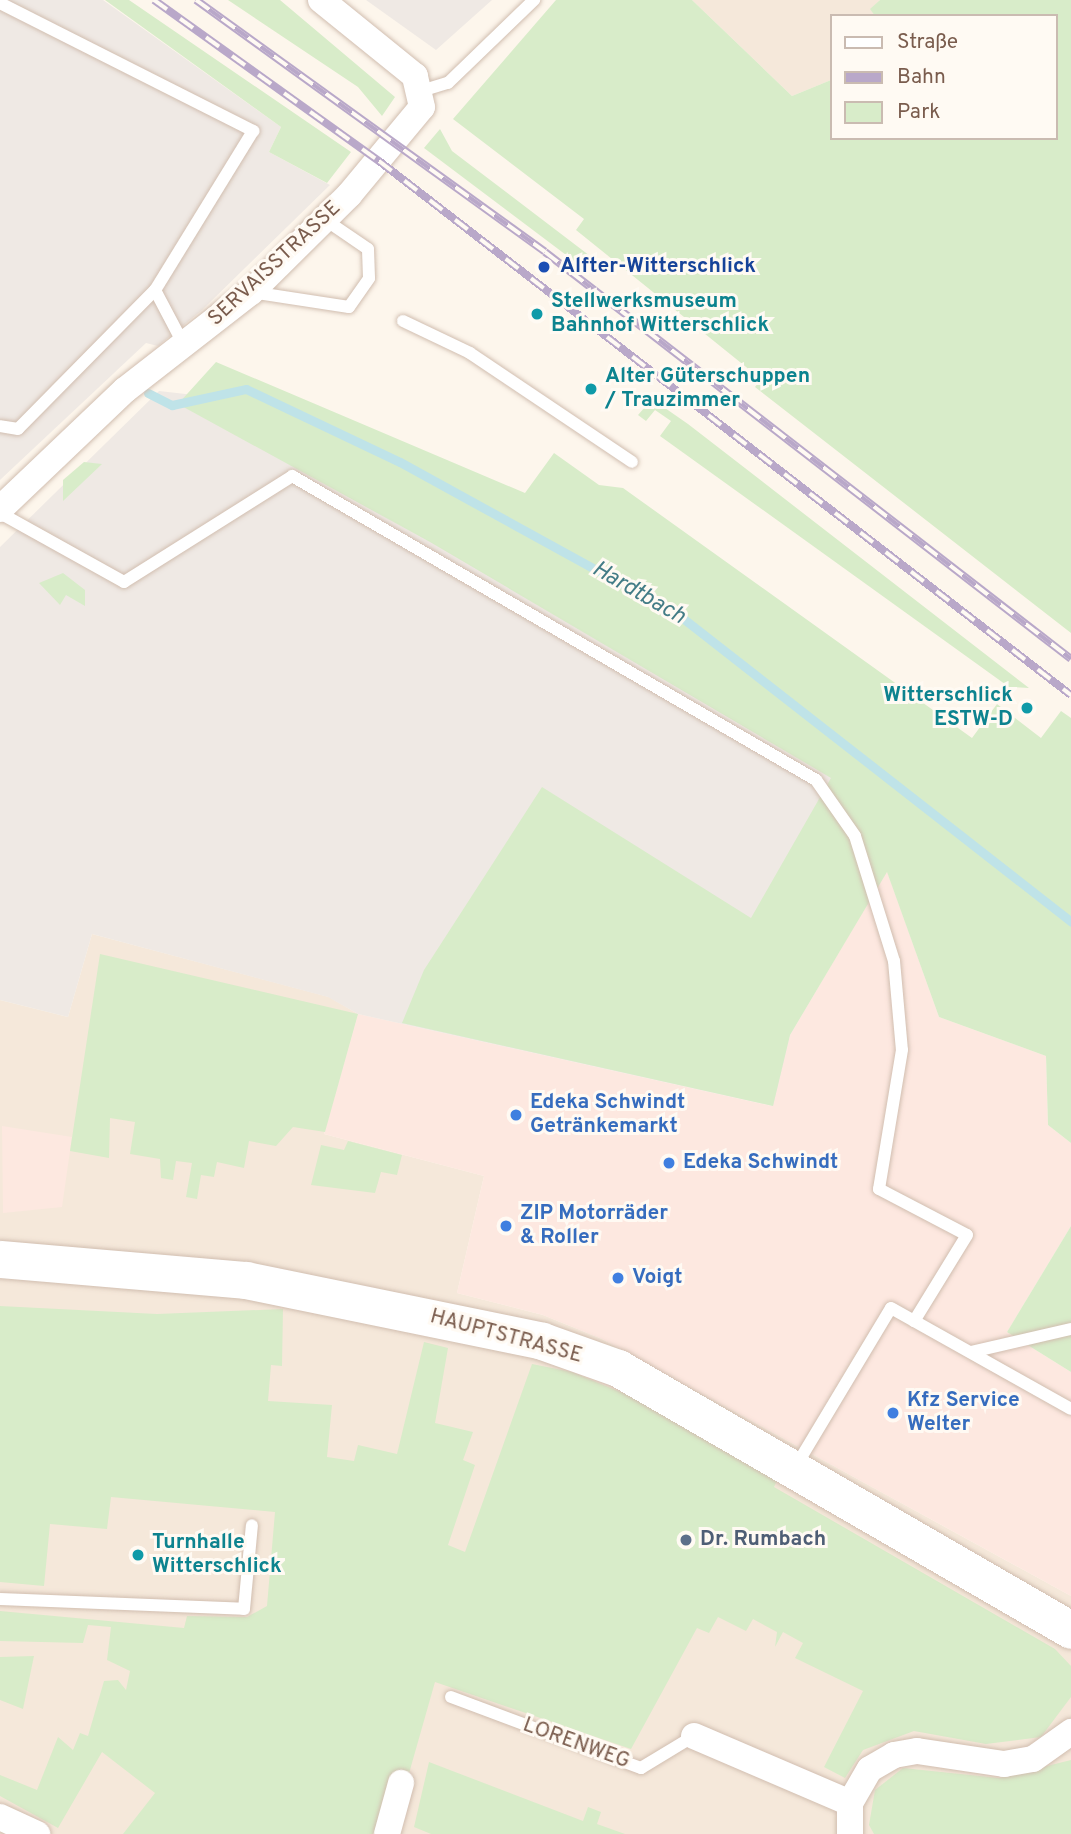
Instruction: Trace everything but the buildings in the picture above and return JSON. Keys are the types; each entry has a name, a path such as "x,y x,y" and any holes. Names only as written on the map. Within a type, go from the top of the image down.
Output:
{"main road":[{"name":"HAUPTSTRASSE","path":"0,1259 246,1280 542,1341 618,1368 796,1466 1071,1630"}],"street":[{"path":"321,0 401,63 421,91"},
{"name":"SERVAISSTRASSE","path":"0,511 125,390 185,347 251,292 324,219 422,107 421,91"},
{"path":"850,1834 850,1803 870,1769 894,1755 917,1751 1004,1765 1034,1759 1071,1732"},
{"name":"LORENWEG","path":"694,1735 850,1803"},
{"path":"387,1834 401,1783"},
{"path":"0,1817 37,1834"}],"lane":[{"path":"421,91 448,83 534,0"},
{"path":"0,3 253,131 155,290 18,429 0,426"},
{"path":"251,292 349,307 369,278 368,249 324,219"},
{"path":"155,290 185,347"},
{"path":"403,321 470,353 632,462"},
{"path":"0,511 124,582 292,476 816,780 855,836 894,961 902,1050 879,1189 967,1235 914,1321"},
{"path":"796,1466 891,1308 1071,1409"},
{"path":"971,1352 1071,1329"},
{"path":"0,1599 244,1609 252,1525"},
{"name":"LORENWEG","path":"451,1697 641,1768 694,1735"}],"shaded area":[{"path":"0,0 103,0 281,127 269,152 330,185 202,310 158,346 146,343 0,480"},
{"path":"366,0 492,0 436,50"},
{"path":"692,0 880,0 871,9 874,14 830,14 830,80 792,96"},
{"path":"159,391 266,403 934,788 790,1035 773,1106 358,1014 328,997 92,934 68,1017 0,1000 0,547"},
{"path":"887,871 939,1017 1046,1056 1048,1125 1071,1143 1071,1226 1007,1332 1071,1372 1071,1596 602,1339 543,1315 457,1293 484,1176 324,1134 358,1014 772,1106 790,1035"},
{"path":"92,934 329,997 358,1014 324,1134 484,1176 457,1293 543,1315 602,1339 1071,1596 1071,1788 897,1834 0,1834 0,1000 68,1017"},
{"path":"2,1126 72,1137 62,1207 3,1213"}],"green space":[{"path":"105,0 129,0 351,152 327,183 269,152 281,127"},
{"path":"228,0 280,0 395,97 382,116 358,87"},
{"path":"556,0 692,0 792,96 830,80 830,140 1057,140 1057,14 874,14 870,9 880,0 1071,0 1071,633 755,387 761,379 576,230 584,219 453,119"},
{"path":"440,129 452,151 594,259 586,270 424,148"},
{"path":"216,362 525,493 554,453 599,485 623,488 972,738 997,704 1041,738 1061,711 1071,718 1071,1143 1048,1125 1046,1056 939,1017 887,872 790,1035 773,1106 402,1023 424,970 542,787 751,918 831,778 430,542 178,404"},
{"path":"652,399 1029,688 1009,687 660,436 671,421 655,410 646,421 638,415"},
{"path":"84,462 102,464 63,501 63,480"},
{"path":"63,573 85,590 85,606 66,595 60,605 39,583"},
{"path":"100,954 358,1014 325,1132 293,1127 276,1146 249,1141 244,1168 217,1162 214,1177 201,1175 197,1199 186,1197 192,1163 176,1161 173,1180 161,1178 160,1159 130,1154 135,1122 110,1118 109,1158 70,1151"},
{"path":"348,1141 402,1155 397,1175 381,1172 375,1193 311,1185 321,1145 344,1150"},
{"path":"1071,1226 1071,1372 1007,1332"},
{"path":"0,1306 157,1314 283,1309 282,1366 271,1365 268,1401 332,1405 327,1457 354,1461 358,1445 397,1454 424,1342 448,1348 435,1423 473,1432 463,1460 475,1465 448,1545 465,1552 532,1364 572,1372 659,1408 778,1479 774,1487 1055,1649 1071,1666 1071,1697 1041,1737 986,1744 914,1731 863,1750 845,1778 824,1767 863,1691 795,1658 803,1643 783,1632 775,1647 777,1632 753,1619 746,1631 718,1617 709,1633 697,1628 631,1749 435,1682 406,1784 377,1834 123,1834 155,1793 102,1752 58,1828 0,1796 0,1775 37,1790 58,1737 73,1750 80,1733 88,1736 104,1681 118,1680 126,1690 130,1671 107,1660 111,1627 88,1625 83,1643 0,1641 0,1611 184,1628 187,1616 247,1617 267,1606 275,1512 111,1497 107,1529 50,1524 44,1586 0,1582"},
{"path":"34,1656 23,1709 0,1700 0,1657"},
{"path":"1071,1760 1071,1834 874,1834 869,1825 875,1790 903,1768 999,1778"},
{"path":"429,1762 583,1821 588,1807 601,1812 597,1824 625,1834 431,1834 414,1827"}],"waterway":[{"name":"Hardtbach","path":"148,393 172,405 246,389 400,462 680,616 1071,922"}],"railway":[{"path":"154,0 379,161 1071,695"},
{"path":"196,0 545,252 1071,659"}],"place":[{"name":"Alfter-Witterschlick","path":"544,267"},
{"name":"Stellwerksmuseum Bahnhof Witterschlick","path":"537,314"},
{"name":"Alter Güterschuppen / Trauzimmer","path":"591,389"},
{"name":"Witterschlick ESTW-D","path":"1027,708"},
{"name":"Edeka Schwindt Getränkemarkt","path":"516,1115"},
{"name":"Edeka Schwindt","path":"669,1163"},
{"name":"ZIP Motorräder & Roller","path":"506,1226"},
{"name":"Voigt","path":"618,1278"},
{"name":"Kfz Service Welter","path":"893,1413"},
{"name":"Dr. Rumbach","path":"686,1540"},
{"name":"Turnhalle Witterschlick","path":"138,1555"}]}
